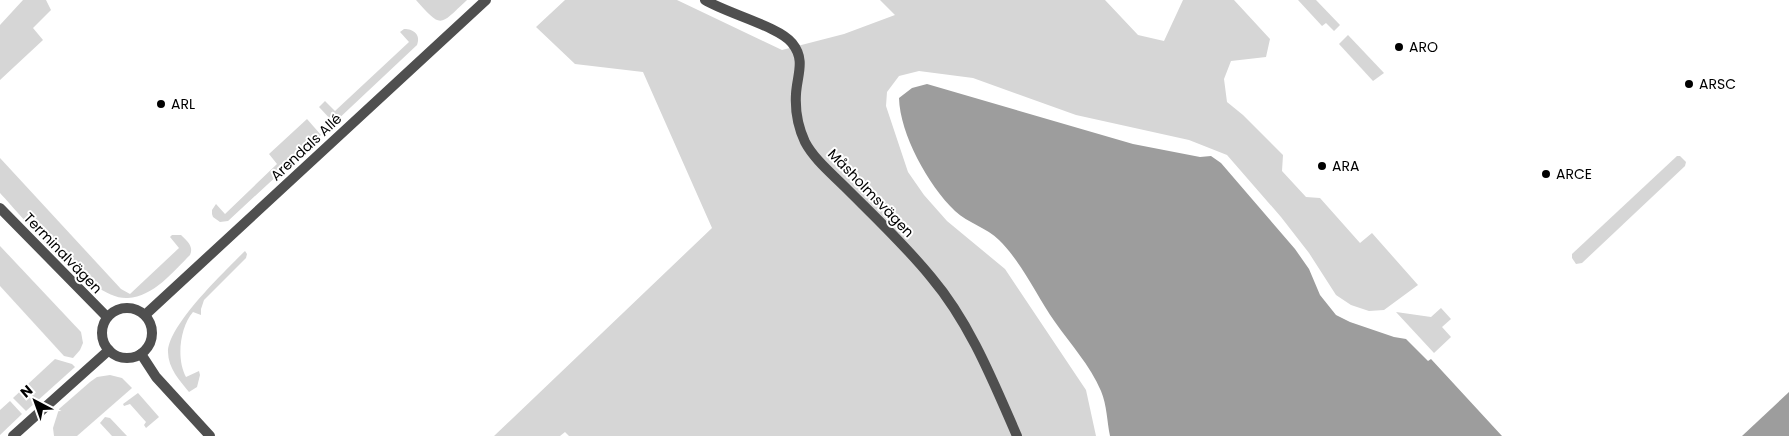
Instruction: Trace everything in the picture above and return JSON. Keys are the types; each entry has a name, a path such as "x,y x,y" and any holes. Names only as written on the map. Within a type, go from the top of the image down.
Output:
{"street":[{"name":"Arendals Allé","path":"145,315 486,0"},
{"name":"Måsholmsvägen","path":"705,0 781,34 793,44 800,56 796,94 797,114 798,123 805,142 828,171 918,262 949,299 972,339 1016,436"},
{"name":"Terminalvägen","path":"0,208 107,317"},
{"path":"126,307 138,310 145,315 151,323 152,336 149,344 141,354 126,358 116,355 109,350 102,337 103,325 107,317 117,310 126,307"},
{"path":"13,436 109,350"},
{"path":"141,354 156,377 210,436"}],"shaded area":[{"path":"23,0 46,0 51,10 33,28 43,40 0,80 0,25"},
{"path":"416,0 467,0 451,15 441,21 431,16"},
{"path":"565,0 677,0 782,50 844,34 895,15 880,0 1105,0 1138,35 1164,41 1183,0 1234,0 1270,39 1266,57 1231,61 1224,79 1227,102 1243,115 1283,155 1282,171 1306,197 1320,198 1360,243 1372,233 1418,285 1384,310 1369,311 1351,305 1336,295 1309,253 1281,217 1227,155 1189,140 1076,115 973,78 919,71 899,76 887,92 886,106 908,172 924,195 947,221 1005,269 1086,390 1096,436 569,436 565,432 560,436 494,436 712,228 643,72 575,64 536,27"},
{"path":"1298,0 1316,0 1340,25 1334,31 1326,23 1322,26"},
{"path":"404,29 416,33 418,38 417,45 334,123 319,107 325,101 335,111 409,42 400,32"},
{"path":"1348,35 1384,73 1373,81 1339,44"},
{"path":"927,84 1133,144 1200,157 1211,156 1221,163 1295,249 1309,269 1320,295 1336,315 1350,322 1394,337 1406,339 1428,361 1431,359 1502,436 1110,436 1105,402 1097,382 1048,312 1015,259 1008,249 994,236 955,211 935,187 917,158 904,127 899,98 912,88"},
{"path":"307,119 321,135 228,221 220,222 213,217 212,210 216,204 225,214 277,164 269,154"},
{"path":"1677,156 1680,156 1686,162 1685,166 1582,263 1576,264 1572,254"},
{"path":"0,158 121,289 130,294 179,248 170,237 172,235 181,235 188,242 191,249 190,255 162,282 137,297 128,298 113,295 96,287 60,257 0,193"},
{"path":"0,246 81,332 83,343 73,358 64,356 0,286"},
{"path":"245,251 247,254 246,258 204,300 201,315 193,312 185,326 180,352 183,370 186,377 199,371 200,375 197,387 189,392 175,374 170,363 168,352 171,341 177,328 199,298"},
{"path":"1441,308 1451,319 1442,327 1451,337 1434,353 1396,312 1431,317"},
{"path":"55,359 72,364 75,367 26,411 13,398"},
{"path":"110,375 122,378 132,388 77,436 54,436 53,428 59,409 97,377"},
{"path":"1789,392 1789,436 1742,436"},
{"path":"138,393 159,417 146,428 144,425 146,422 130,404 124,406 123,404"},
{"path":"10,401 22,414 0,435 0,410"},
{"path":"105,417 110,418 127,436 112,436 100,423"}],"place":[{"name":"ARO","path":"1399,47"},
{"name":"ARSC","path":"1689,84"},
{"name":"ARL","path":"161,104"},
{"name":"ARA","path":"1322,166"},
{"name":"ARCE","path":"1546,174"}]}
